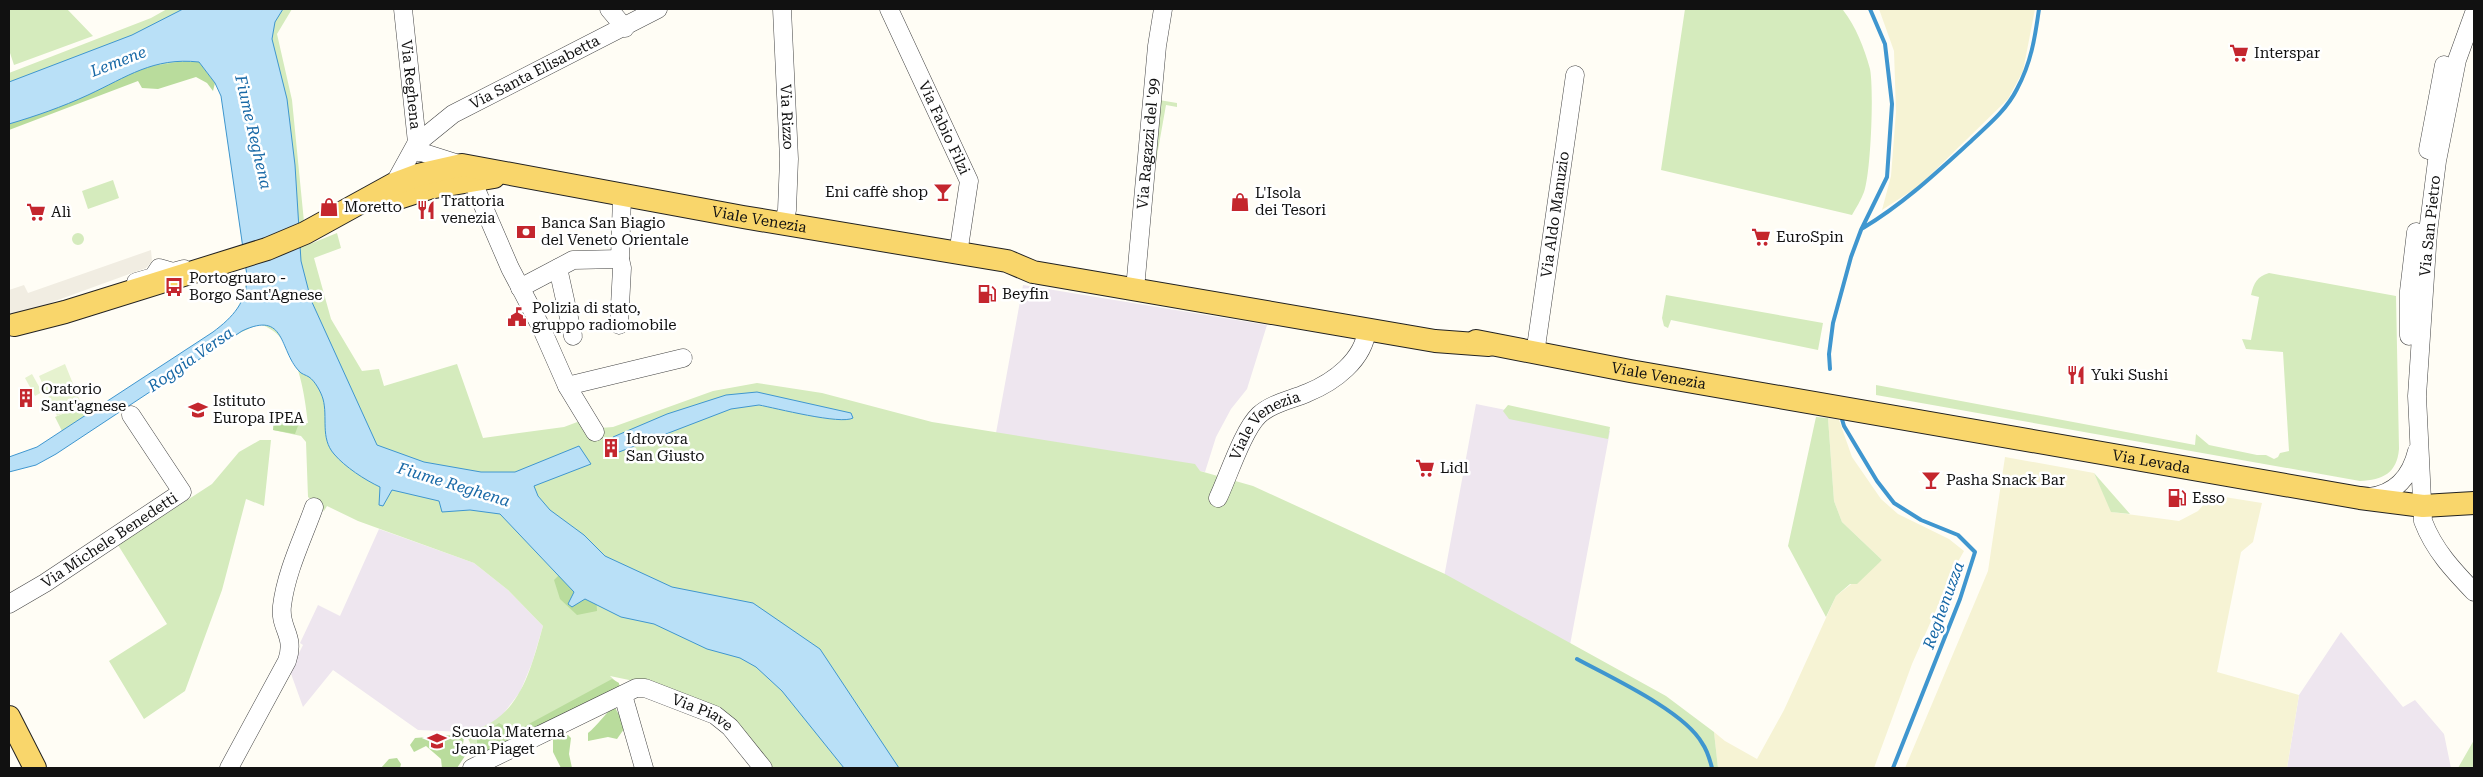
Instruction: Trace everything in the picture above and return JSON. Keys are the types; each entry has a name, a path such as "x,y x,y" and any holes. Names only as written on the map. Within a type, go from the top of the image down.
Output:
{"main road":[{"name":"Viale Venezia","path":"306,231 394,184 414,157 462,176"},
{"name":"Viale Venezia","path":"306,231 462,176 512,176 1136,284 1435,341 1489,345"},
{"path":"11,326 89,304 225,259 262,241 306,231"},
{"path":"11,326 71,298 159,268 225,259"},
{"name":"Viale Venezia","path":"1136,284 1397,323 1535,354 1830,405"},
{"name":"Via Levada","path":"1830,405 2360,498 2423,506 2474,503"},
{"path":"9,716 35,768"}],"street":[{"name":"Via Reghena","path":"403,9 414,157"},
{"path":"609,9 625,28"},
{"name":"Via Santa Elisabetta","path":"414,157 453,114 625,28 658,9"},
{"name":"Via Rizzo","path":"782,9 789,159 787,210 783,224"},
{"name":"Via Fabio Filzi","path":"889,9 969,181 958,254"},
{"name":"Via Ragazzi del '99","path":"1136,284 1156,55 1163,9"},
{"path":"2474,11 2460,30 2446,60 2435,105 2422,186 2409,291 2410,352 2417,396 2423,521 2430,540 2474,592"},
{"name":"Via Aldo Manuzio","path":"1535,354 1575,75"},
{"name":"Viale Venezia","path":"368,208 378,199 406,189 414,157"},
{"path":"462,176 542,327 567,386 594,432"},
{"path":"619,325 622,268 620,259 622,196"},
{"path":"520,288 573,260 620,259"},
{"path":"89,304 109,290 145,281 153,277 159,268"},
{"path":"558,268 573,336"},
{"name":"Viale Venezia","path":"1347,315 1361,322 1367,329"},
{"name":"Viale Venezia","path":"1367,329 1378,326 1389,327 1397,323"},
{"name":"Viale Venezia","path":"1218,498 1248,432 1258,416 1269,408 1328,383 1342,372 1362,350 1367,329"},
{"path":"567,386 683,358"},
{"name":"Via Michele Benedetti","path":"9,604 45,583 182,492 131,415"},
{"path":"2360,498 2382,496 2392,490 2410,470 2418,443"},
{"path":"230,768 292,649 282,618 282,606 290,575 314,507"},
{"name":"Via Piave","path":"472,768 636,688 645,688 715,715 730,727 763,768"},
{"path":"624,694 644,768"}],"shaded area":[{"path":"1879,9 2035,9 2023,71 2008,99 1919,186 1882,210 1891,176 1896,112 1894,51"},
{"path":"151,250 152,261 146,268 55,301 9,322 9,290 24,285 28,293"},
{"path":"1023,285 1267,325 1247,389 1231,409 1216,437 1205,472 996,433"},
{"path":"1476,404 1610,431 1567,661 1442,588"},
{"path":"1828,418 1839,420 1852,457 1881,499 1898,514 1949,539 1964,551 1912,664 1874,768 1718,768 1714,732 1725,741 1757,759 1784,710 1836,596 1882,560 1842,522 1834,501"},
{"path":"2005,457 2094,473 2112,512 2179,521 2198,511 2212,495 2262,503 2253,542 2241,552 2217,672 2299,695 2287,768 1905,768 1988,571"},
{"path":"379,529 474,563 508,590 543,626 532,663 520,692 500,718 492,724 480,729 464,732 418,730 333,670 303,707 290,671 303,645 300,643 318,605 340,616"},
{"path":"2341,632 2403,707 2415,700 2444,734 2451,768 2287,768 2299,695"}],"green space":[{"path":"9,9 67,9 93,36 14,65 9,50"},
{"path":"167,9 292,9 277,34 292,100 304,222 310,244 337,233 341,248 314,258 331,319 362,371 379,369 384,386 457,364 483,438 564,427 580,421 587,429 613,427 713,391 757,383 822,393 932,422 1195,464 1200,471 1253,486 1445,574 1666,696 1714,732 1718,768 771,768 737,726 653,685 610,676 621,686 477,758 465,732 483,726 498,718 510,706 527,677 543,626 508,590 474,563 358,521 327,506 324,511 308,497 306,442 301,436 273,430 274,422 308,423 301,380 290,351 282,339 272,330 259,324 235,335 227,322 241,301 247,276 221,96 216,82 199,62 184,61 9,124 9,73 151,18"},
{"path":"1685,9 1843,10 1856,30 1862,45 1870,69 1872,94 1866,182 1863,195 1852,215 1661,170"},
{"path":"184,61 199,62 215,83 213,91 207,83 196,77 158,89 142,88 138,81 9,130 9,124 88,95 140,68"},
{"path":"1159,100 1177,103 1177,107 1166,105 1150,195"},
{"path":"113,180 119,198 88,209 82,191"},
{"path":"78,233 84,239 78,245 72,239"},
{"path":"2269,273 2396,296 2399,449 2398,457 2392,469 2382,477 2360,481 1876,395 1876,385 2195,445 2196,434 2209,445 2257,455 2266,455 2274,459 2280,453 2289,451 2283,352 2246,349 2242,339 2251,340 2259,297 2251,295 2253,287 2259,278"},
{"path":"1666,295 1823,323 1818,350 1671,320 1668,328 1664,326 1662,318"},
{"path":"65,364 82,406 57,416 39,376"},
{"path":"32,374 42,392 35,396 25,378"},
{"path":"1508,405 1610,427 1608,439 1509,419 1503,411"},
{"path":"82,406 86,415 62,431 55,417"},
{"path":"1816,417 1828,418 1834,501 1842,522 1882,560 1857,584 1850,584 1836,596 1826,617 1788,546"},
{"path":"274,422 299,423 295,434 273,430"},
{"path":"260,440 271,440 264,506 246,499 222,590 185,691 144,719 109,661 167,624 118,545 212,484 239,452"},
{"path":"2094,473 2130,514 2111,512"},
{"path":"559,575 575,578 596,591 597,611 577,615 560,599 554,580"},
{"path":"612,679 619,683 619,691 488,752 477,752 477,738 499,723 514,732"},
{"path":"614,706 621,718 624,729 617,739 608,737 588,741 588,733"},
{"path":"454,735 464,737 463,744 467,753 457,768 442,768 441,759 426,746 414,752 410,745 415,738"},
{"path":"568,735 571,738 569,754 572,768 561,768 553,752 553,737"},
{"path":"2474,740 2474,768 2458,768"},
{"path":"397,758 401,764 400,768 381,768 389,759"}],"water":[{"path":"183,9 283,9 275,22 272,39 287,99 295,165 301,261 311,300 377,445 424,462 481,472 515,472 579,446 591,464 534,486 538,496 550,510 584,535 605,556 672,587 753,603 820,649 899,768 844,768 782,691 756,667 740,658 707,649 654,624 621,617 585,599 572,607 568,604 574,592 500,514 470,510 442,512 439,501 392,490 383,506 379,505 380,487 349,468 330,448 326,434 323,399 316,384 300,372 280,335 267,325 256,326 242,331 56,454 36,465 9,472 9,457 37,447 213,332 233,315 242,301 247,276 221,96 215,83 199,62 183,61 154,65 128,75 88,95 9,124 9,82 132,35"},
{"path":"757,392 851,413 853,418 846,420 822,418 759,405 731,409 619,452 613,437 667,414 726,395"}],"waterway":[{"name":"Reghenuzza","path":"1830,369 1829,354 1833,323 1851,257 1861,230 1887,177 1892,104 1885,44 1870,9"},
{"path":"1863,228 1905,199 2002,111 2013,97 2029,60 2039,9"},
{"name":"Reghenuzza","path":"1841,416 1844,426 1877,481 1894,503 1921,520 1958,535 1975,552 1960,599 1893,768"},
{"path":"1577,659 1645,696 1680,719 1702,743 1712,768"}],"place":[{"name":"Interspar","path":"2239,53"},
{"name":"Eni caffè shop","path":"943,192"},
{"name":"L'Isola dei Tesori","path":"1240,202"},
{"name":"Moretto","path":"329,207"},
{"name":"Trattoria venezia","path":"426,210"},
{"name":"Alì","path":"36,212"},
{"name":"Banca San Biagio del Veneto Orientale","path":"526,232"},
{"name":"EuroSpin","path":"1761,237"},
{"name":"Portogruaro - Borgo Sant'Agnese","path":"174,287"},
{"name":"Beyfin","path":"987,294"},
{"name":"Polizia di stato, gruppo radiomobile","path":"517,317"},
{"name":"Yuki Sushi","path":"2076,375"},
{"name":"Oratorio Sant'agnese","path":"26,398"},
{"name":"Istituto Europa IPEA","path":"198,410"},
{"name":"Idrovora San Giusto","path":"611,448"},
{"name":"Lidl","path":"1425,468"},
{"name":"Pasha Snack Bar","path":"1931,480"},
{"name":"Esso","path":"2177,498"},
{"name":"Scuola Materna Jean Piaget","path":"437,741"}],"water label":[{"name":"Lemene","path":"118,61"},
{"name":"Fiume Reghena","path":"254,132"},
{"name":"Roggia Versa","path":"190,359"},
{"name":"Fiume Reghena","path":"454,484"}]}
